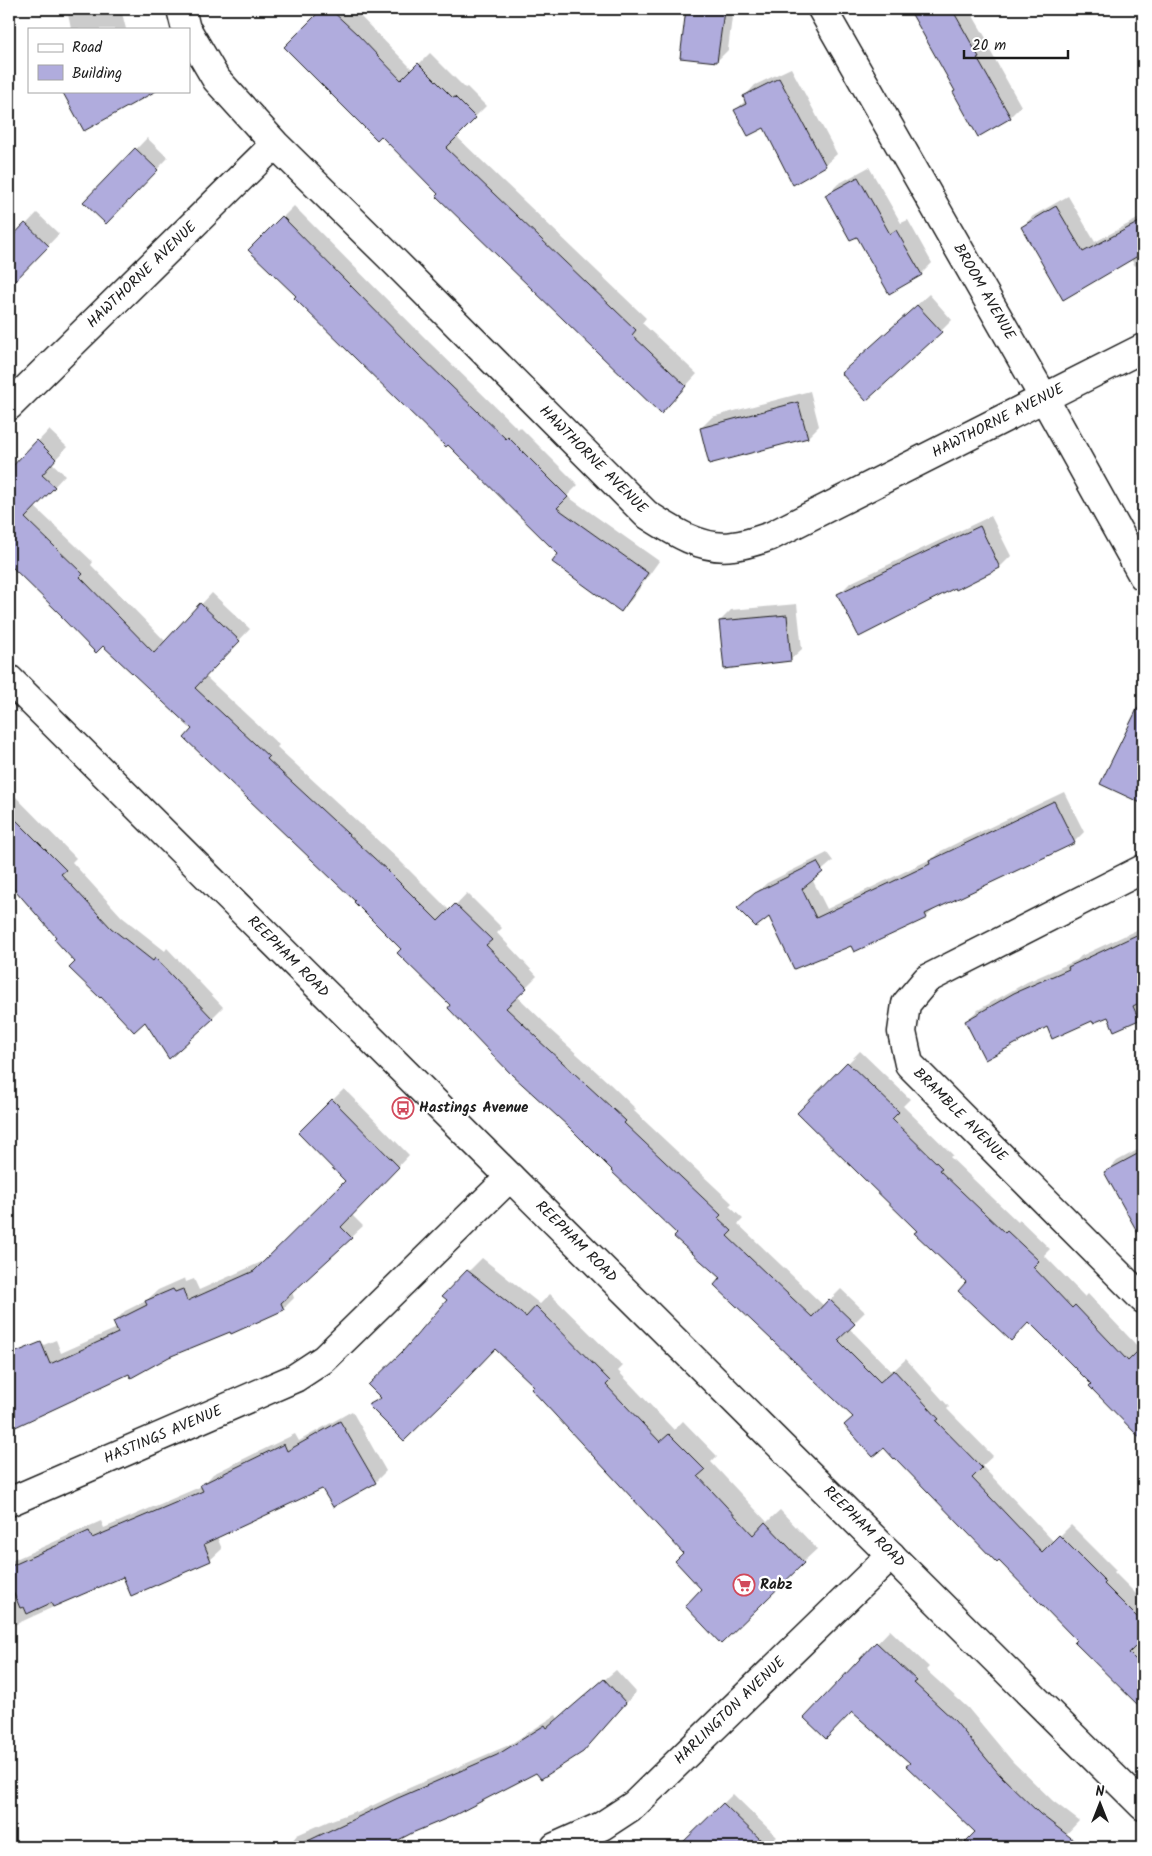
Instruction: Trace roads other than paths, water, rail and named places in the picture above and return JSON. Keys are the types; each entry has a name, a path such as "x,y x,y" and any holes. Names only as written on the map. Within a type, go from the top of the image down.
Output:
{"street":[{"path":"181,9 186,28"},
{"name":"BROOM AVENUE","path":"822,9 1044,398 1143,576"},
{"name":"HAWTHORNE AVENUE","path":"190,35 216,79 275,144 646,514 675,532 701,544 732,547 771,536 1143,348"},
{"name":"HAWTHORNE AVENUE","path":"9,406 275,144"},
{"name":"REEPHAM ROAD","path":"14,692 510,1177 1143,1806"},
{"name":"BRAMBLE AVENUE","path":"1143,869 927,979 906,1004 902,1032 909,1064 1143,1299"},
{"name":"HASTINGS AVENUE","path":"9,1502 295,1378 324,1359 510,1177"},
{"name":"HARLINGTON AVENUE","path":"555,1847 602,1826 634,1806 891,1555"}],"place":[{"name":"Hastings Avenue","path":"403,1108"},
{"name":"Rabz","path":"744,1585"}]}
